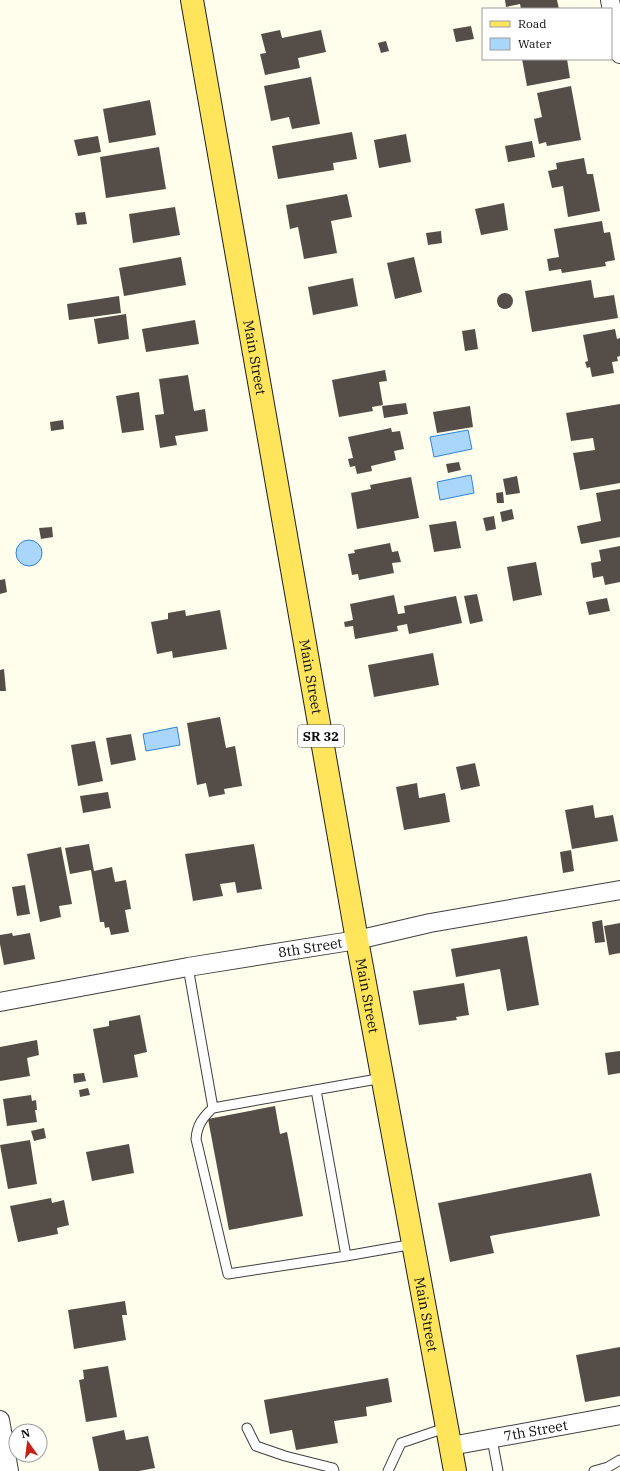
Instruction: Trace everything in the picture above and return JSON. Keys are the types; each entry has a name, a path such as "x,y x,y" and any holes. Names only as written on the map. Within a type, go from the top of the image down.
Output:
{"main road":[{"name":"Main Street","path":"192,0 357,940 455,1471"}],"street":[{"path":"612,11 620,54"},
{"name":"8th Street","path":"0,1002 188,967 357,940 430,923 620,890"},
{"name":"7th Street","path":"449,1437 492,1439 620,1415"},
{"path":"0,1420 9,1471"}],"lane":[{"path":"188,967 213,1108"},
{"path":"383,1078 213,1108 199,1123 196,1132 196,1139 228,1274 414,1244"},
{"path":"316,1090 346,1256"},
{"path":"247,1428 256,1446 285,1456 333,1468 334,1471"},
{"path":"388,1471 401,1443 449,1437"},
{"path":"492,1439 498,1471"},
{"path":"594,1471 608,1468 620,1460"}],"water":[{"path":"468,430 472,449 434,457 430,437"},
{"path":"471,475 474,493 440,500 437,482"},
{"path":"29,540 38,544 42,553 38,562 29,566 20,562 16,553 20,544"},
{"path":"177,727 180,745 146,751 143,734"}],"building":[{"path":"505,0 557,0 559,8 521,8 520,4 506,7"},
{"path":"471,26 474,39 456,42 453,29"},
{"path":"280,30 282,38 321,30 326,52 298,58 300,68 265,75 260,54 266,53 261,34"},
{"path":"386,41 389,51 381,53 378,43"},
{"path":"522,60 567,60 570,78 527,86"},
{"path":"311,77 320,124 292,129 289,117 271,121 264,86"},
{"path":"571,86 581,140 547,146 546,142 539,144 534,119 542,117 537,93"},
{"path":"150,100 156,135 109,143 103,109"},
{"path":"352,132 357,159 333,163 334,170 278,179 272,146"},
{"path":"406,134 411,162 379,168 374,140"},
{"path":"98,136 101,152 78,156 74,140"},
{"path":"532,141 535,157 508,162 505,146"},
{"path":"159,147 166,189 106,198 100,157"},
{"path":"584,158 587,174 593,174 600,211 568,217 563,186 552,188 548,171 557,169 556,163"},
{"path":"347,194 352,217 331,221 337,253 304,259 298,227 290,229 286,205"},
{"path":"504,203 508,230 481,235 475,209"},
{"path":"175,207 180,235 133,243 129,214"},
{"path":"85,212 87,224 77,225 75,213"},
{"path":"602,221 604,233 610,232 615,260 605,262 606,266 562,273 561,269 549,271 547,259 559,257 554,229"},
{"path":"441,231 442,243 428,245 426,233"},
{"path":"181,257 186,285 124,296 119,268"},
{"path":"414,257 422,292 395,299 387,263"},
{"path":"353,278 358,306 313,315 308,287"},
{"path":"591,280 594,298 614,295 618,318 532,332 525,291"},
{"path":"505,293 512,298 513,301 508,308 505,309 498,304 497,301 502,294"},
{"path":"119,296 121,313 69,320 67,304"},
{"path":"126,314 129,339 98,344 94,319"},
{"path":"195,320 199,344 146,352 142,329"},
{"path":"475,329 478,349 465,351 462,331"},
{"path":"615,329 617,339 620,338 620,356 617,357 618,361 612,362 614,373 592,377 590,367 587,368 585,362 588,361 583,335"},
{"path":"385,370 387,381 379,382 383,405 372,407 373,411 339,417 332,380"},
{"path":"188,375 194,411 205,409 208,431 175,436 177,445 160,448 155,415 164,414 159,379"},
{"path":"139,392 144,430 122,433 116,396"},
{"path":"406,403 408,414 384,418 382,406"},
{"path":"620,404 620,483 580,490 573,453 595,450 593,438 571,441 566,413"},
{"path":"470,406 473,427 437,433 433,412"},
{"path":"63,420 64,429 51,431 50,422"},
{"path":"391,428 392,432 400,431 404,449 394,451 396,460 371,466 372,471 357,474 355,466 350,467 348,459 353,458 348,437"},
{"path":"459,462 461,470 448,473 446,464"},
{"path":"517,476 520,493 506,495 503,479"},
{"path":"411,477 419,518 357,529 351,493 371,489 370,485"},
{"path":"620,489 620,537 581,544 577,526 601,521 596,493"},
{"path":"503,492 504,503 497,503 496,493"},
{"path":"512,509 514,519 502,522 500,512"},
{"path":"494,516 496,529 486,531 483,518"},
{"path":"456,521 461,548 434,552 429,525"},
{"path":"52,527 53,537 41,539 39,528"},
{"path":"390,543 392,552 398,551 401,562 392,563 394,573 359,580 358,574 352,575 348,554 355,553 354,550"},
{"path":"620,546 620,582 605,585 603,576 593,578 591,563 601,561 599,550"},
{"path":"536,562 542,595 513,601 507,567"},
{"path":"5,579 7,592 0,594 0,580"},
{"path":"477,594 483,621 470,624 464,596"},
{"path":"394,595 398,614 405,613 404,606 456,596 462,623 409,634 407,624 397,626 398,631 355,639 353,626 345,627 344,622 353,620 350,604"},
{"path":"607,598 610,611 589,615 586,602"},
{"path":"185,610 186,616 220,610 227,649 173,658 172,651 157,654 151,622 168,619 168,613"},
{"path":"433,653 439,685 374,697 368,665"},
{"path":"4,669 6,691 0,691 0,670"},
{"path":"220,717 226,748 235,746 242,786 224,789 225,794 209,797 206,783 197,785 187,723"},
{"path":"131,734 136,760 111,765 106,738"},
{"path":"95,741 103,781 78,786 71,745"},
{"path":"475,763 480,786 461,790 456,767"},
{"path":"417,783 419,798 445,793 450,822 404,830 396,787"},
{"path":"108,792 111,808 83,813 80,796"},
{"path":"593,805 595,818 613,815 618,841 572,849 565,810"},
{"path":"89,844 94,871 112,867 115,882 126,880 131,909 125,910 129,932 111,935 109,927 105,928 104,922 100,922 91,870 70,874 65,848"},
{"path":"254,844 262,889 237,893 235,882 220,884 223,896 193,901 185,854"},
{"path":"61,847 72,904 59,906 61,917 40,922 27,854"},
{"path":"571,850 574,871 563,873 560,852"},
{"path":"25,885 30,914 17,916 12,887"},
{"path":"602,920 605,942 595,943 592,922"},
{"path":"620,923 620,953 609,955 604,926"},
{"path":"12,933 13,936 30,933 35,959 4,965 0,935"},
{"path":"527,936 539,1005 507,1011 500,969 456,977 451,949"},
{"path":"464,983 469,1015 456,1017 457,1020 419,1025 413,991"},
{"path":"140,1015 147,1052 134,1055 138,1077 103,1083 93,1029 109,1026 109,1021"},
{"path":"37,1040 39,1055 27,1058 30,1076 0,1081 0,1047"},
{"path":"620,1051 620,1073 608,1075 605,1053"},
{"path":"84,1073 86,1081 74,1083 73,1074"},
{"path":"88,1088 90,1095 80,1097 79,1090"},
{"path":"31,1095 32,1101 36,1100 37,1110 35,1110 37,1122 7,1126 3,1099"},
{"path":"275,1106 280,1134 287,1132 303,1216 229,1230 208,1119"},
{"path":"44,1128 46,1138 34,1141 31,1131"},
{"path":"30,1140 37,1184 8,1189 0,1145"},
{"path":"129,1144 134,1173 92,1181 86,1152"},
{"path":"591,1173 600,1216 490,1236 494,1253 450,1262 438,1203"},
{"path":"51,1198 52,1203 64,1200 69,1225 57,1228 58,1234 18,1242 10,1206"},
{"path":"125,1301 127,1315 122,1315 126,1340 74,1349 68,1310"},
{"path":"620,1347 620,1396 585,1402 576,1355"},
{"path":"108,1366 117,1417 86,1422 79,1380 84,1379 83,1370"},
{"path":"388,1378 392,1402 366,1407 367,1416 334,1421 338,1443 296,1450 292,1430 270,1434 264,1400"},
{"path":"124,1430 126,1440 148,1436 155,1468 139,1471 99,1471 92,1437"}]}
